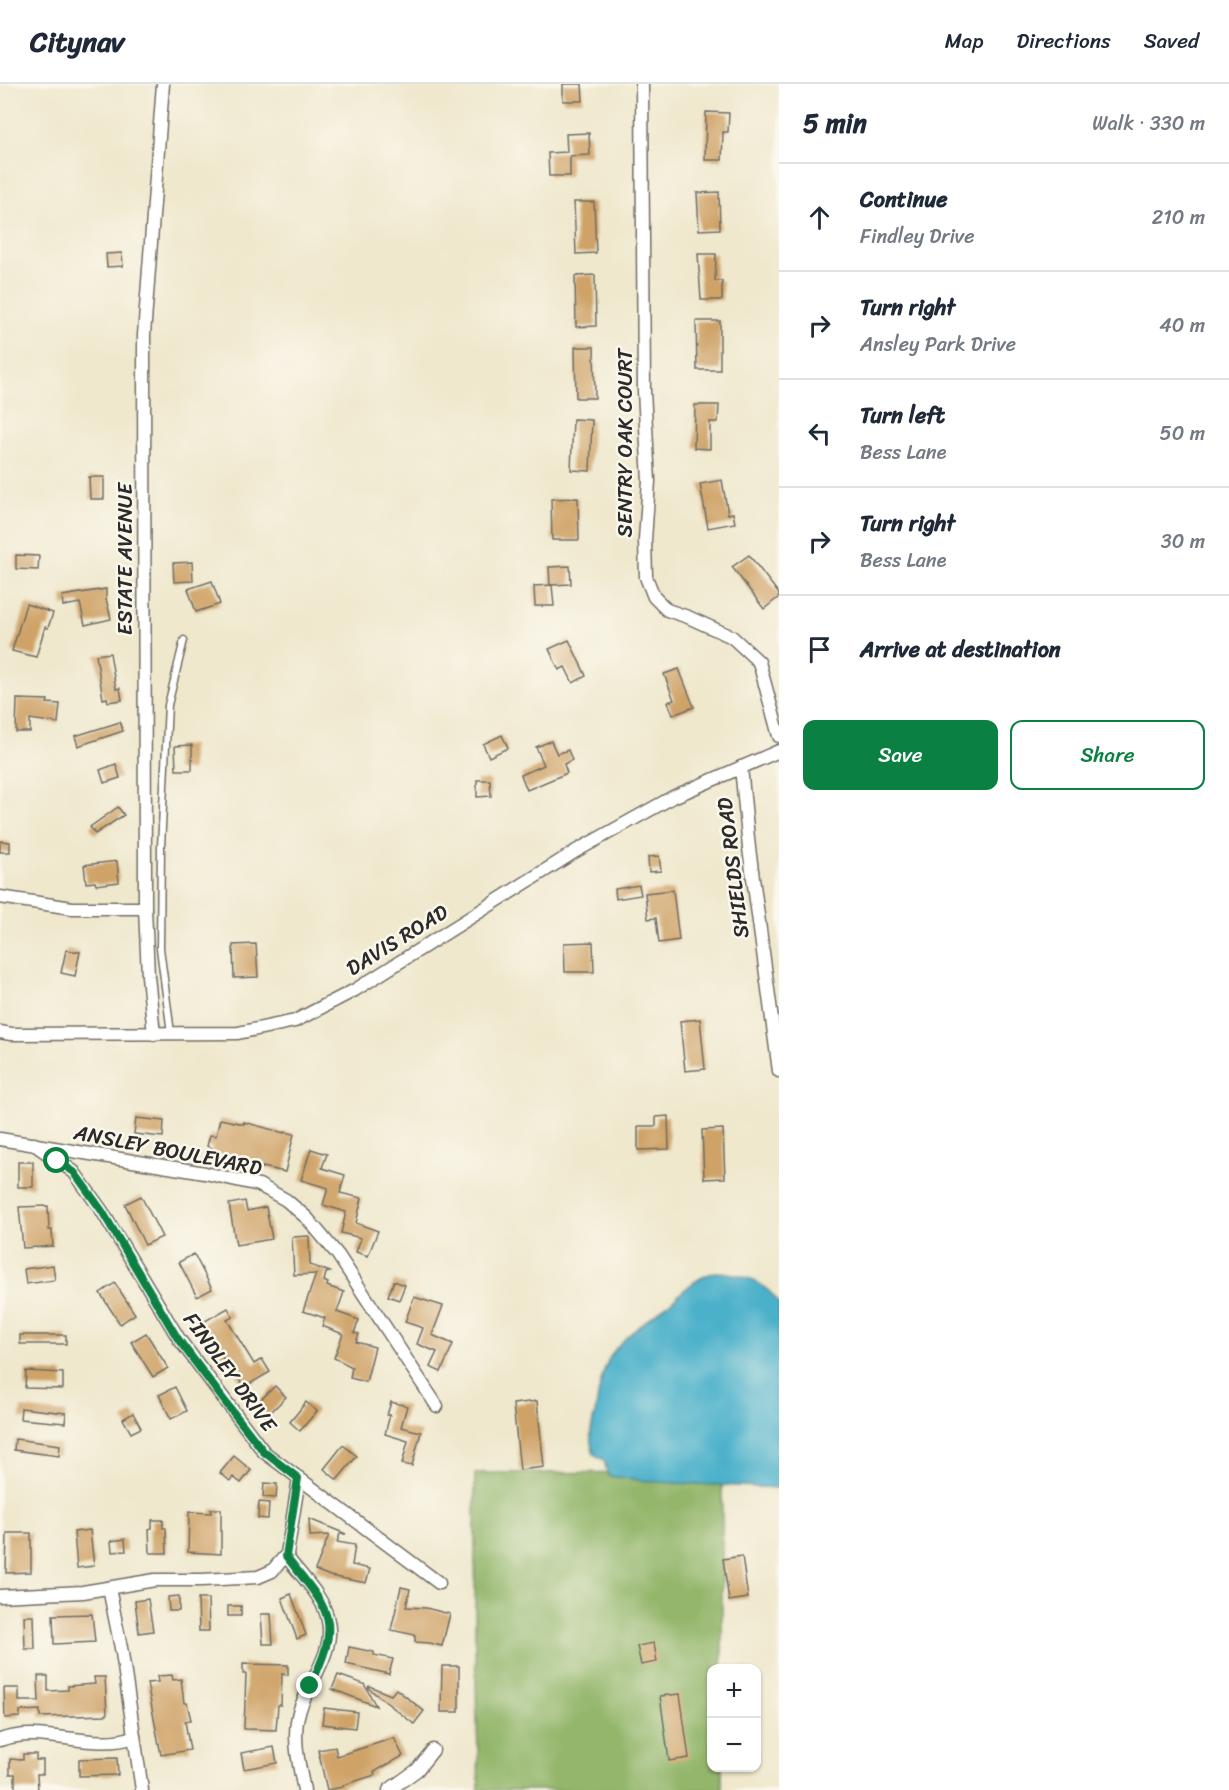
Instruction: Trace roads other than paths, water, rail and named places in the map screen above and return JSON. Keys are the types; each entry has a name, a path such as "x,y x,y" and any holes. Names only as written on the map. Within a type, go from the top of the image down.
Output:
{"street":[{"name":"ESTATE AVENUE","path":"154,1034 148,976 146,908 144,335 163,84"},
{"name":"SENTRY OAK COURT","path":"642,84 644,391 649,481 645,540 646,577 654,597 667,610 732,637 759,662 779,736"},
{"name":"DAVIS ROAD","path":"0,1032 11,1034 238,1033 295,1021 355,990 576,851 673,797 779,751"},
{"name":"SHIELDS ROAD","path":"741,767 779,1071"},
{"path":"0,897 72,908 146,908"},
{"name":"ANSLEY BOULEVARD","path":"0,1139 205,1173 259,1185 286,1200 306,1218 339,1255 437,1406"},
{"name":"FINDLEY DRIVE","path":"34,1144 74,1172 102,1211 178,1339 264,1452 439,1583"},
{"path":"0,1596 83,1592 155,1580 258,1577 272,1571 286,1556 298,1478"},
{"path":"286,1556 325,1609 329,1622 328,1643 299,1714 297,1748 304,1790"},
{"path":"109,1588 142,1790"},
{"path":"0,1740 21,1735 122,1741 134,1737"},
{"path":"389,1790 417,1770 433,1750"}],"lane":[{"path":"171,1034 160,948 161,847 168,705 184,640"}],"water":[{"path":"716,1272 735,1274 760,1284 774,1296 779,1304 779,1488 656,1482 608,1476 604,1460 594,1454 591,1438 591,1429 606,1365 627,1336 689,1286 704,1276"}]}
